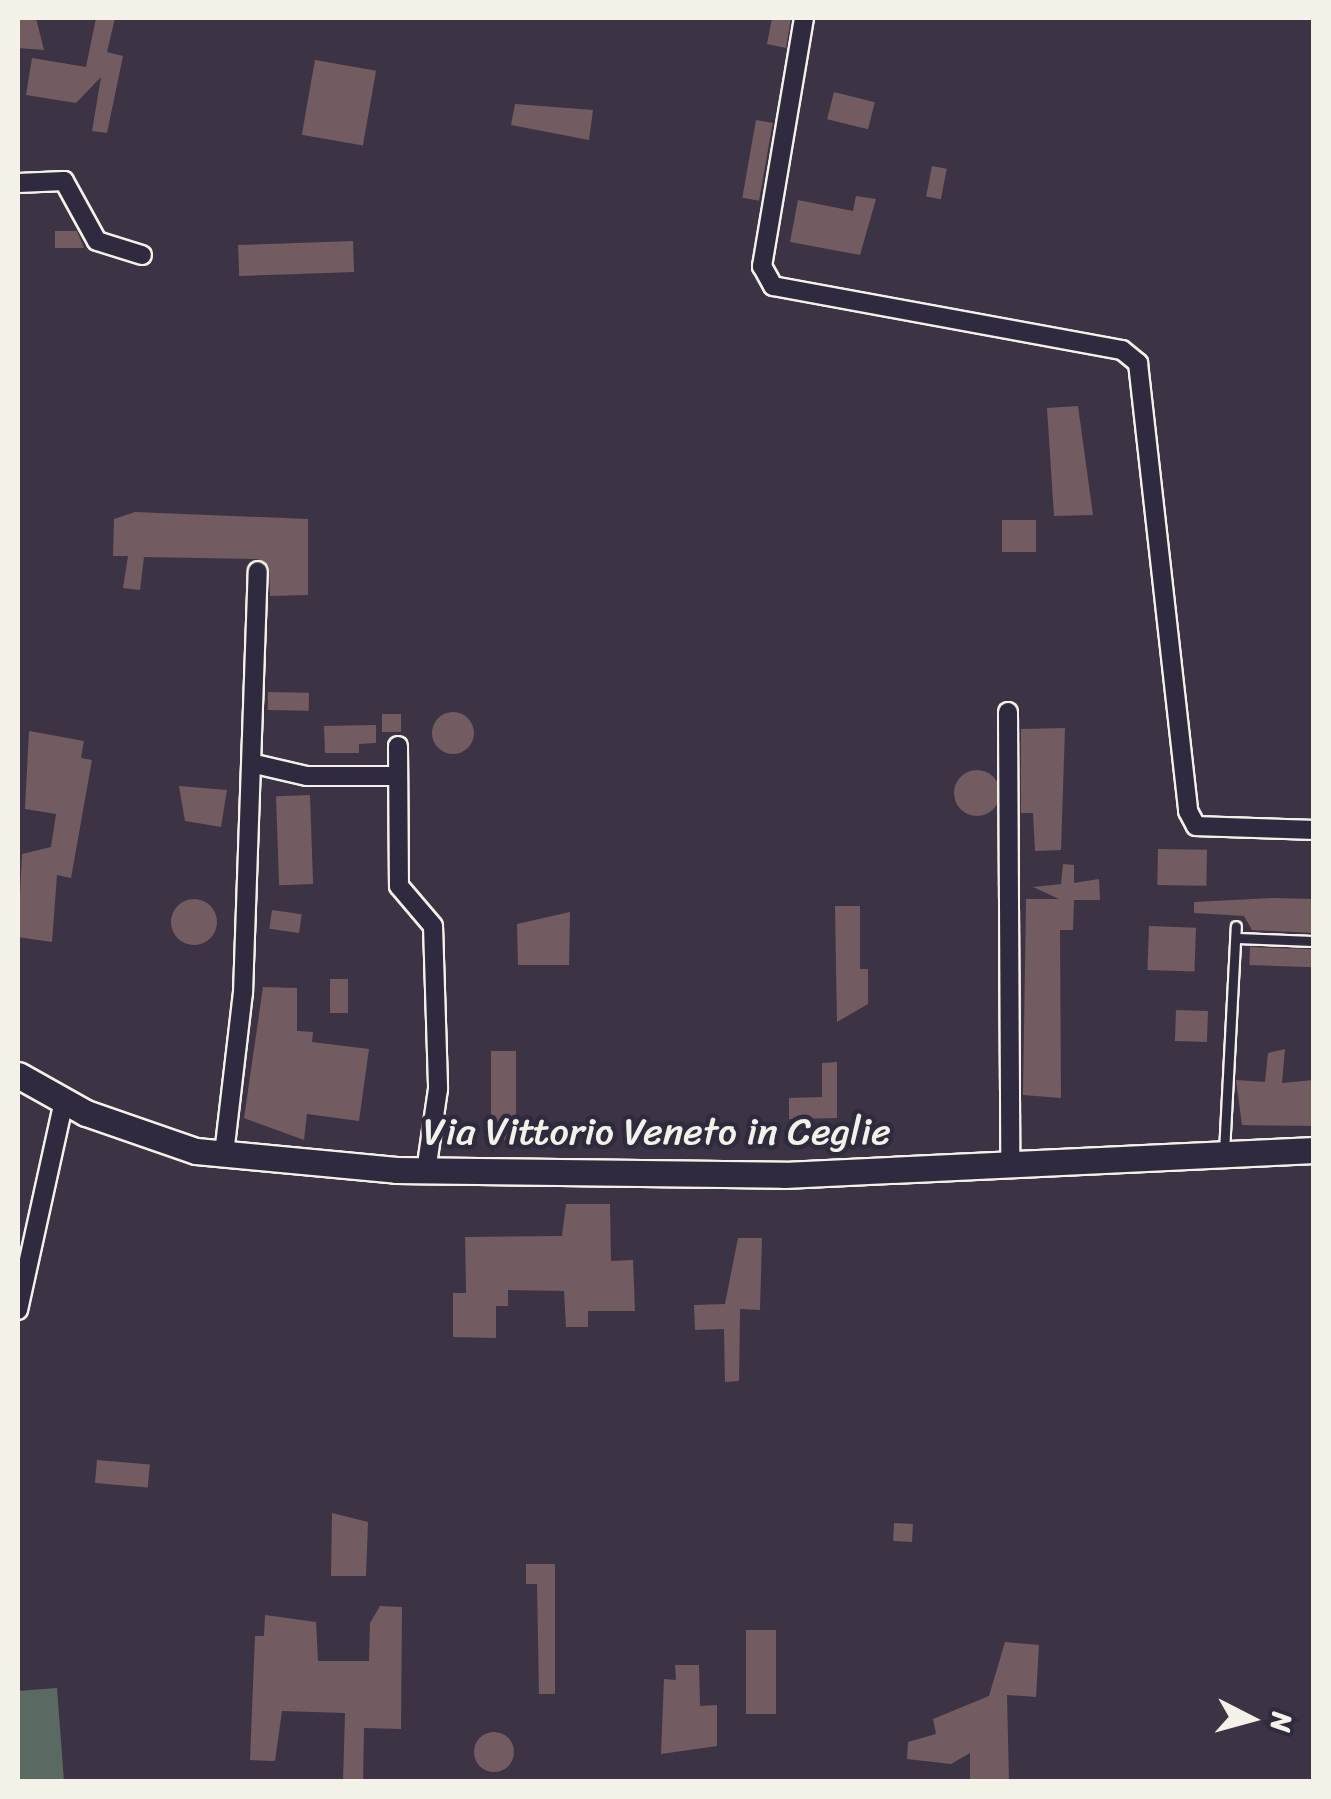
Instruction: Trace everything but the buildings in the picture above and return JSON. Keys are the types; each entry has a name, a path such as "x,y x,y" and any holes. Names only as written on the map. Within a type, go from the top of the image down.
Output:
{"main road":[{"name":"Via Vittorio Veneto in Ceglie","path":"18,1076 64,1101 146,1136 224,1154 426,1171 608,1178 1314,1150"}],"street":[{"path":"804,18 762,266 772,286 1122,350 1138,364 1188,811 1196,826 1314,830"},
{"path":"18,183 64,181 97,241 142,255"},
{"path":"224,1154 254,764 258,571"},
{"path":"1008,712 1010,1164"},
{"path":"398,746 399,886 433,926 438,1089 426,1171"},
{"path":"254,764 307,776 396,776"},
{"path":"18,1310 64,1101"}],"lane":[{"path":"1224,1155 1236,926"},
{"path":"1236,938 1314,941"}],"green space":[{"path":"57,1688 64,1781 18,1781 18,1691"}]}
